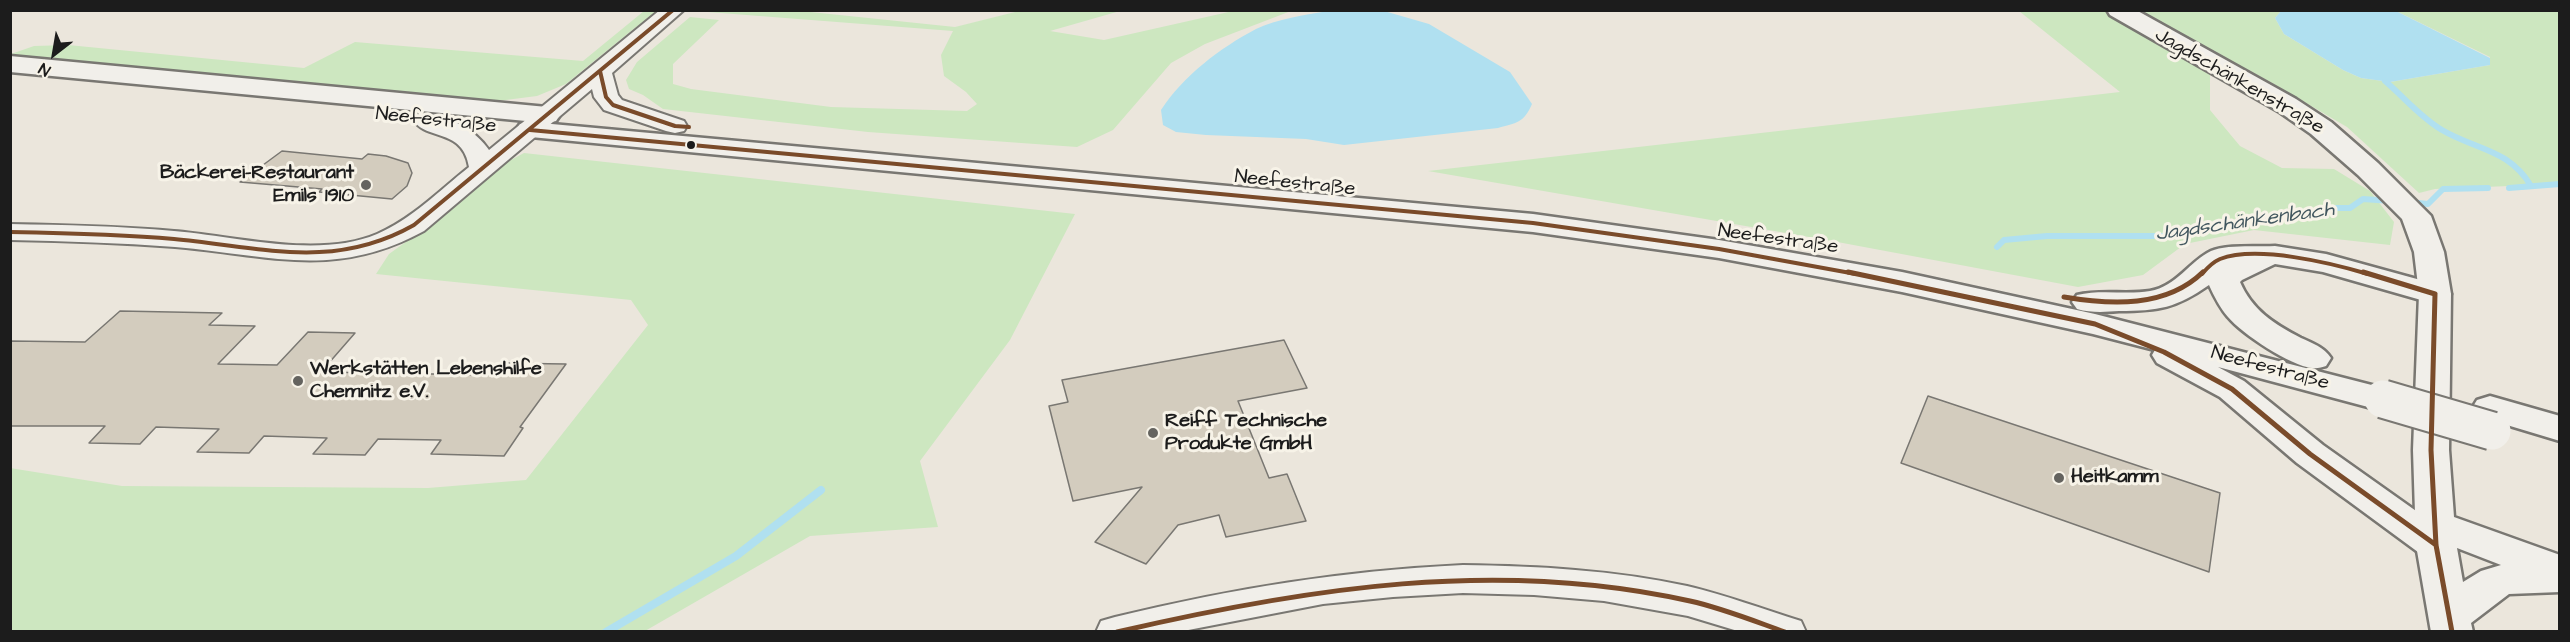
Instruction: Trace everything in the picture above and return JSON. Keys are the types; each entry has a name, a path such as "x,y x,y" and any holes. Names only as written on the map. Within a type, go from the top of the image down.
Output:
{"main road":[{"name":"Jagdschänkenstraße","path":"2118,10 2286,105 2321,128 2416,216 2429,252 2435,294 2431,450 2435,535 2450,625"},
{"name":"Neefestraße","path":"10,64 539,123 1533,223 1719,249 2092,313 2314,358 2383,388"},
{"name":"Neefestraße","path":"10,80 425,120 675,126 1365,191 1653,222 1853,251 2383,388 2491,419 2559,429"},
{"path":"2275,255 2231,273 2224,282 2229,297 2238,311 2253,323 2274,338 2314,358"},
{"path":"2092,313 2154,301 2173,294 2197,279 2220,258 2275,255 2326,263 2435,294"},
{"path":"2092,313 2232,389 2310,454 2435,535 2559,571"},
{"name":"Neefestraße","path":"2491,419 2559,452"},
{"path":"2450,625 2482,589 2501,579 2519,575 2559,579"}],"street":[{"path":"10,232 88,233 176,239 301,253 359,250 398,237 674,10"},
{"path":"600,71 606,97 613,105 675,126"},
{"path":"425,120 466,137 482,157 482,169"},
{"path":"1115,632 1192,611 1323,589 1401,580 1488,578 1584,585 1675,598 1787,632"}],"green space":[{"path":"644,11 663,11 636,27 566,84 537,96 490,102 11,58 11,54 34,46 68,45 304,68 355,42 583,61"},
{"path":"695,11 801,11 955,27 1019,11 1120,11 1050,31 1104,40 1233,11 1291,11 1205,44 1171,63 1113,130 1077,147 868,132 663,109 643,95 629,89 626,80 637,62 690,17 719,20 673,64 673,84 691,89 831,107 967,111 977,104 966,92 944,76 941,55 953,31"},
{"path":"2019,11 2109,11 2210,69 2210,110 2240,146 2282,168 2334,169 2370,191 2394,222 2390,245 2254,230 2185,244 2143,275 2078,287 1832,241 1428,171 2120,92"},
{"path":"2139,11 2281,11 2275,18 2284,34 2343,70 2361,78 2390,82 2490,65 2490,57 2396,11 2559,11 2559,184 2435,189 2419,193 2347,127 2272,83"},
{"path":"524,153 1075,214 1010,340 920,461 938,527 810,536 645,631 11,631 10,468 122,486 428,488 526,480 648,325 631,300 376,274 389,254 456,206 507,162"}],"water":[{"path":"1328,11 1384,11 1429,24 1510,72 1532,104 1522,119 1498,128 1344,145 1306,139 1176,132 1163,125 1161,110 1170,98 1191,74 1229,45 1256,29 1273,23"},
{"path":"2281,11 2396,11 2490,58 2490,65 2390,82 2361,78 2343,70 2284,34 2275,18"}],"building":[{"path":"282,151 362,159 368,154 386,156 408,163 412,173 407,186 392,199 319,192 322,189 240,182"},
{"name":"Werkstätten Lebenshilfe Chemnitz e.V.","path":"120,311 222,313 209,325 255,326 218,364 277,365 308,332 355,333 321,372 489,375 498,363 566,364 520,427 523,428 504,456 431,454 441,440 378,439 365,455 313,454 327,438 264,436 249,453 197,452 219,429 156,427 140,444 89,443 105,426 10,426 10,341 85,342"},
{"name":"Reiff Technische Produkte GmbH","path":"1284,340 1307,388 1238,401 1269,478 1287,474 1306,521 1226,537 1219,515 1178,525 1146,564 1095,542 1142,487 1073,501 1049,406 1068,402 1062,380"},
{"name":"Heitkamm","path":"1928,396 2220,493 2209,572 1901,463"}],"waterway":[{"path":"2385,81 2434,125 2513,164 2531,186"},
{"name":"Jagdschänkenbach","path":"2509,188 2560,184"},
{"name":"Jagdschänkenbach","path":"2409,202 2428,204 2443,189 2488,188"},
{"name":"Jagdschänkenbach","path":"1997,247 2004,240 2047,236 2175,236 2337,208 2350,208 2363,199 2391,201"},
{"name":"Jagdschänkenbach","path":"606,632 736,556 821,490"}],"transit line":[{"path":"10,232 154,237 308,253 360,248 386,240 414,225 673,10"},
{"path":"600,71 606,97 613,105 675,126 689,127"},
{"path":"530,130 1533,223 1719,249 1902,282 2095,324 2164,352 2232,389 2310,454 2436,545"},
{"path":"2064,297 2114,303 2146,300 2177,290 2192,282 2220,259 2251,255 2278,255 2332,264 2435,294"},
{"path":"2435,294 2431,450 2436,545 2452,632"},
{"path":"1117,632 1258,601 1330,590 1402,582 1474,579 1546,580 1618,588 1702,604 1785,632"}],"place":[{"name":"Bäckerei-Restaurant Emils 1910","path":"366,185"},
{"name":"Werkstätten Lebenshilfe Chemnitz e.V.","path":"298,381"},
{"name":"Reiff Technische Produkte GmbH","path":"1153,433"},
{"name":"Heitkamm","path":"2059,478"}]}
